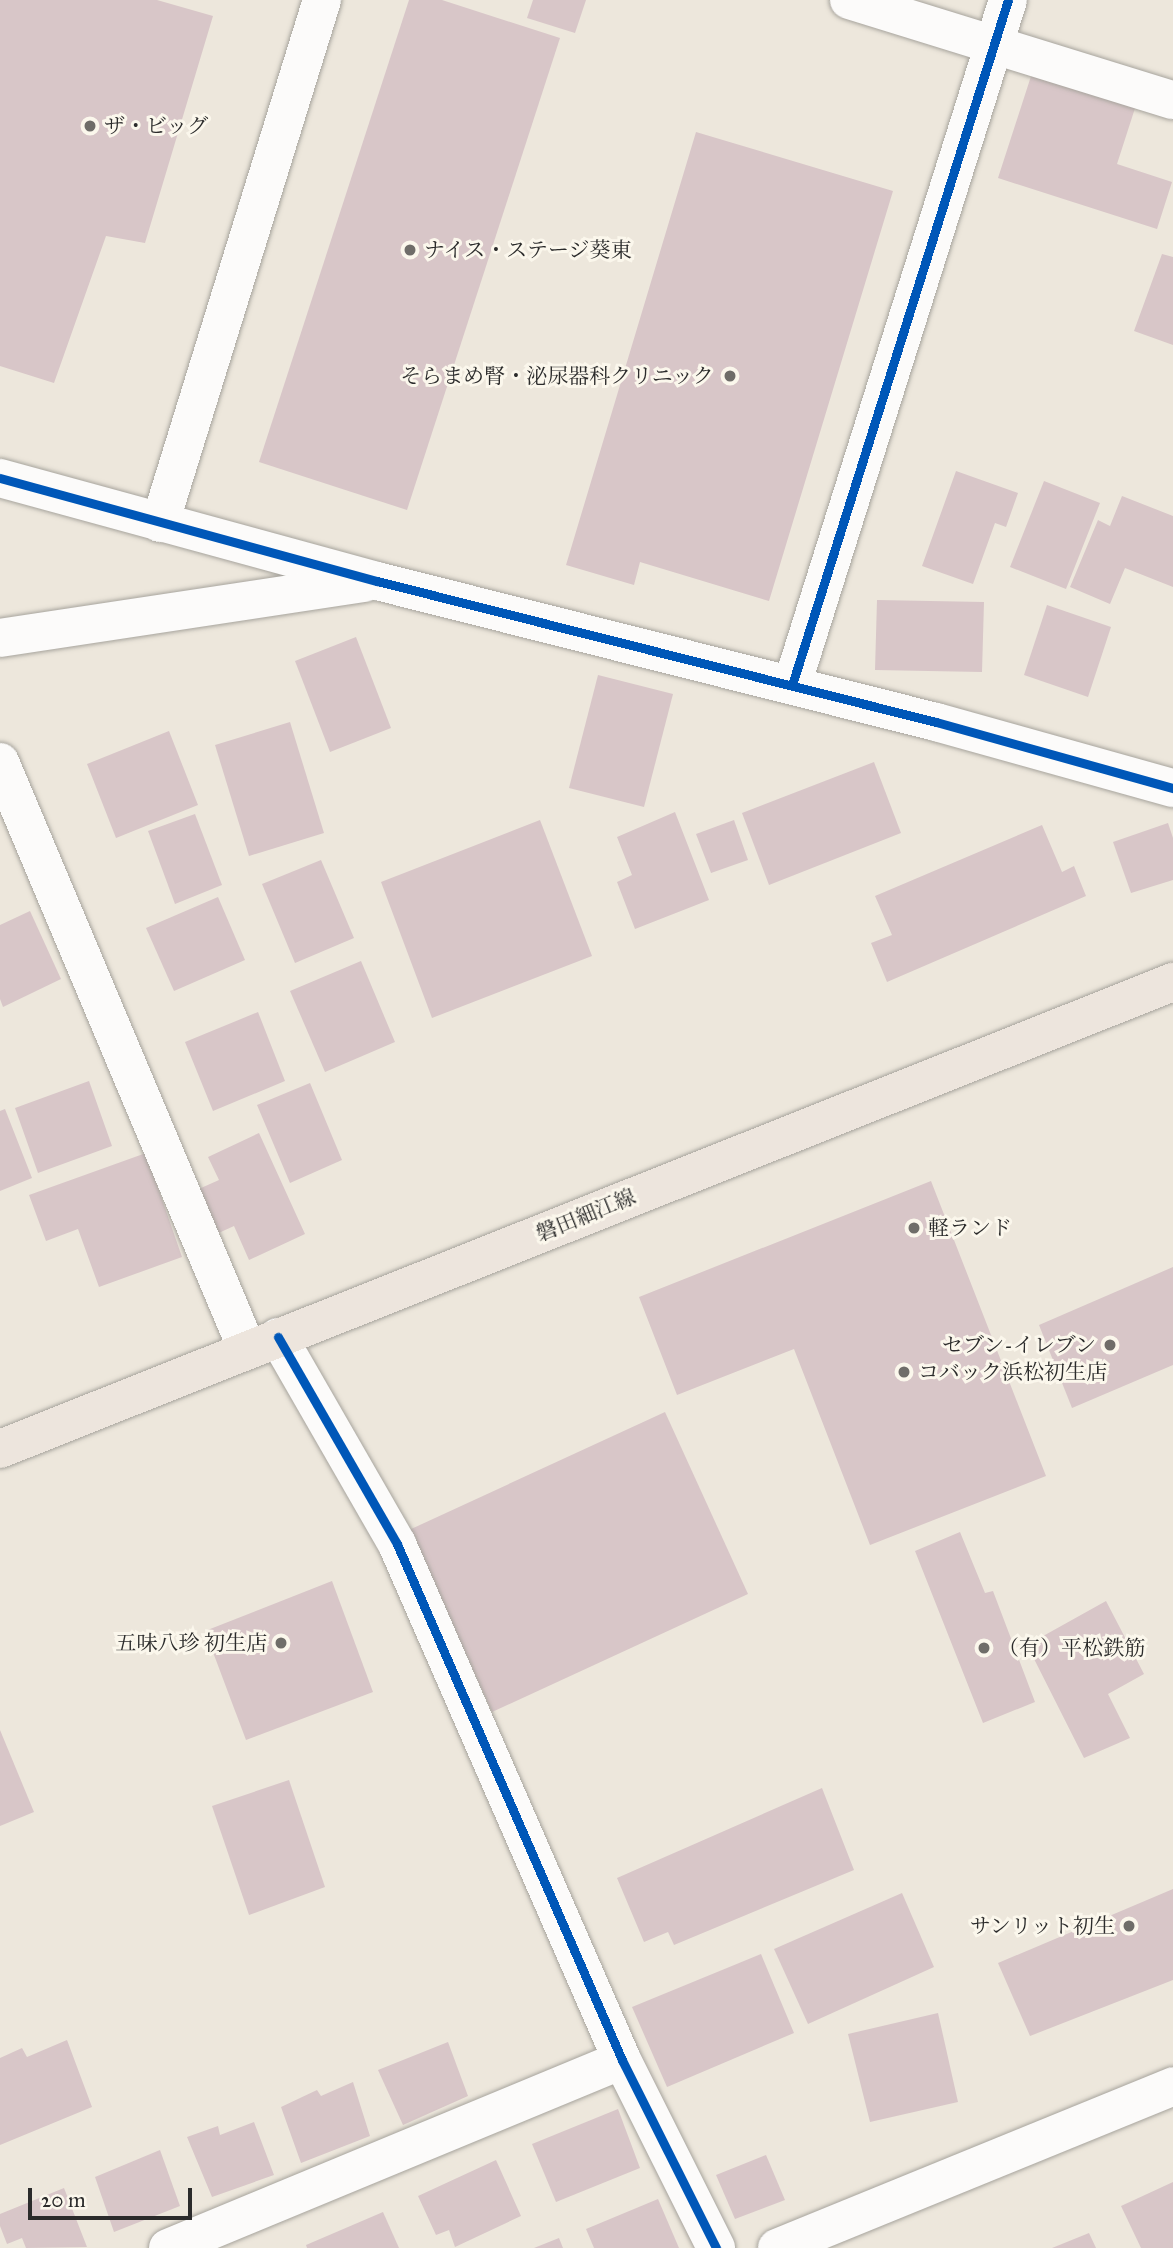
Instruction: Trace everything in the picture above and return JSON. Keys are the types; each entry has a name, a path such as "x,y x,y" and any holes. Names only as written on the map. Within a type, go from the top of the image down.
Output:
{"main road":[{"name":"磐田細江線","path":"0,1449 1173,982"}],"street":[{"path":"160,523 322,0"},
{"path":"849,0 1173,100"},
{"path":"792,685 1008,0"},
{"path":"0,478 377,581 792,685 1173,788"},
{"path":"0,638 377,581"},
{"path":"0,762 262,1343 397,1544 622,2060 716,2248"},
{"path":"168,2248 622,2060"},
{"path":"778,2248 1173,2086"}],"building":[{"name":"ザ・ビッグ","path":"0,0 157,0 213,16 145,243 106,236 54,383 0,366"},
{"name":"ナイス・ステージ葵東","path":"409,0 442,0 560,38 407,510 259,462"},
{"path":"533,0 586,0 575,33 527,18"},
{"path":"1033,70 1137,102 1117,164 1172,182 1157,229 998,178"},
{"name":"そらまめ腎・泌尿器科クリニック","path":"696,132 893,191 769,601 640,562 634,585 566,565"},
{"path":"1162,254 1173,257 1173,345 1134,331"},
{"path":"956,471 1018,493 1006,527 995,523 973,584 922,566"},
{"path":"1044,481 1100,503 1066,589 1010,567"},
{"path":"1122,496 1173,516 1173,587 1125,568 1110,604 1070,587 1098,520 1110,526"},
{"path":"877,600 984,602 982,672 875,670"},
{"path":"1047,605 1111,627 1088,697 1024,675"},
{"path":"356,637 391,728 330,752 295,661"},
{"path":"598,675 673,694 644,807 569,788"},
{"path":"290,722 324,833 249,856 215,745"},
{"path":"169,731 198,805 116,838 87,764"},
{"path":"874,762 901,833 769,885 742,813"},
{"path":"675,812 709,900 635,929 617,882 632,875 617,837"},
{"path":"195,814 222,885 175,904 148,831"},
{"path":"540,820 592,956 432,1018 381,882"},
{"path":"734,820 748,860 711,873 696,834"},
{"path":"1168,823 1173,838 1173,880 1131,893 1113,842"},
{"path":"1042,825 1062,872 1074,866 1086,896 887,982 871,943 892,935 875,896"},
{"path":"321,860 354,938 295,963 262,884"},
{"path":"218,897 245,960 174,991 146,928"},
{"path":"30,911 61,979 3,1007 0,999 0,925"},
{"path":"361,961 395,1042 325,1072 290,991"},
{"path":"258,1012 285,1081 213,1111 185,1042"},
{"path":"89,1081 112,1146 38,1173 15,1108"},
{"path":"310,1083 342,1160 290,1183 257,1105"},
{"path":"5,1109 32,1178 0,1191 0,1111"},
{"path":"259,1133 305,1234 249,1260 234,1226 212,1236 192,1192 219,1180 208,1157"},
{"path":"146,1153 182,1257 99,1287 78,1229 46,1241 29,1195"},
{"name":"コバック浜松初生店","path":"931,1181 1046,1476 870,1545 794,1349 677,1395 639,1297"},
{"name":"セブン-イレブン","path":"1173,1267 1173,1365 1072,1408 1039,1325"},
{"path":"665,1412 748,1594 492,1712 409,1530"},
{"name":"（有）平松鉄筋","path":"960,1532 985,1593 993,1591 1035,1702 983,1723 915,1551"},
{"path":"332,1581 373,1692 246,1740 205,1631"},
{"path":"1106,1601 1144,1674 1108,1694 1130,1738 1084,1758 1027,1645"},
{"path":"0,1730 34,1812 0,1826"},
{"path":"289,1780 325,1887 249,1915 212,1806"},
{"path":"822,1788 854,1870 674,1945 668,1932 644,1942 617,1878"},
{"name":"サンリット初生","path":"1173,1889 1173,1980 1030,2036 998,1963"},
{"path":"902,1893 934,1967 808,2024 774,1949"},
{"path":"761,1954 794,2033 667,2087 632,2007"},
{"path":"938,2013 958,2102 870,2122 848,2034"},
{"path":"67,2040 92,2107 0,2145 0,2058 22,2048 27,2057"},
{"path":"448,2042 468,2096 403,2125 378,2070"},
{"path":"353,2082 370,2136 301,2163 281,2107 317,2090 321,2096"},
{"path":"618,2109 640,2168 556,2202 532,2144"},
{"path":"254,2122 274,2175 212,2197 187,2137 218,2126 220,2135"},
{"path":"160,2150 180,2206 114,2232 95,2177"},
{"path":"766,2155 785,2200 735,2219 716,2175"},
{"path":"496,2160 521,2216 455,2247 449,2230 436,2235 418,2196"},
{"path":"1173,2182 1173,2248 1141,2248 1121,2206"},
{"path":"64,2188 87,2247 26,2248 22,2238 7,2244 0,2226 0,2214"},
{"path":"658,2199 679,2248 594,2248 586,2229"},
{"path":"383,2212 399,2248 307,2248 306,2245"},
{"path":"1089,2233 1096,2248 1052,2248"},
{"path":"559,2238 563,2248 534,2248"}],"cycle path":[{"path":"792,685 1008,0"},
{"path":"0,478 377,581 936,722 1173,788"},
{"path":"278,1337 397,1544 622,2060 716,2248"}],"place":[{"name":"ザ・ビッグ","path":"90,126"},
{"name":"ナイス・ステージ葵東","path":"410,250"},
{"name":"そらまめ腎・泌尿器科クリニック","path":"730,376"},
{"name":"軽ランド","path":"914,1228"},
{"name":"セブン-イレブン","path":"1110,1345"},
{"name":"コバック浜松初生店","path":"904,1372"},
{"name":"五味八珍 初生店","path":"281,1643"},
{"name":"（有）平松鉄筋","path":"984,1648"},
{"name":"サンリット初生","path":"1129,1926"}]}
